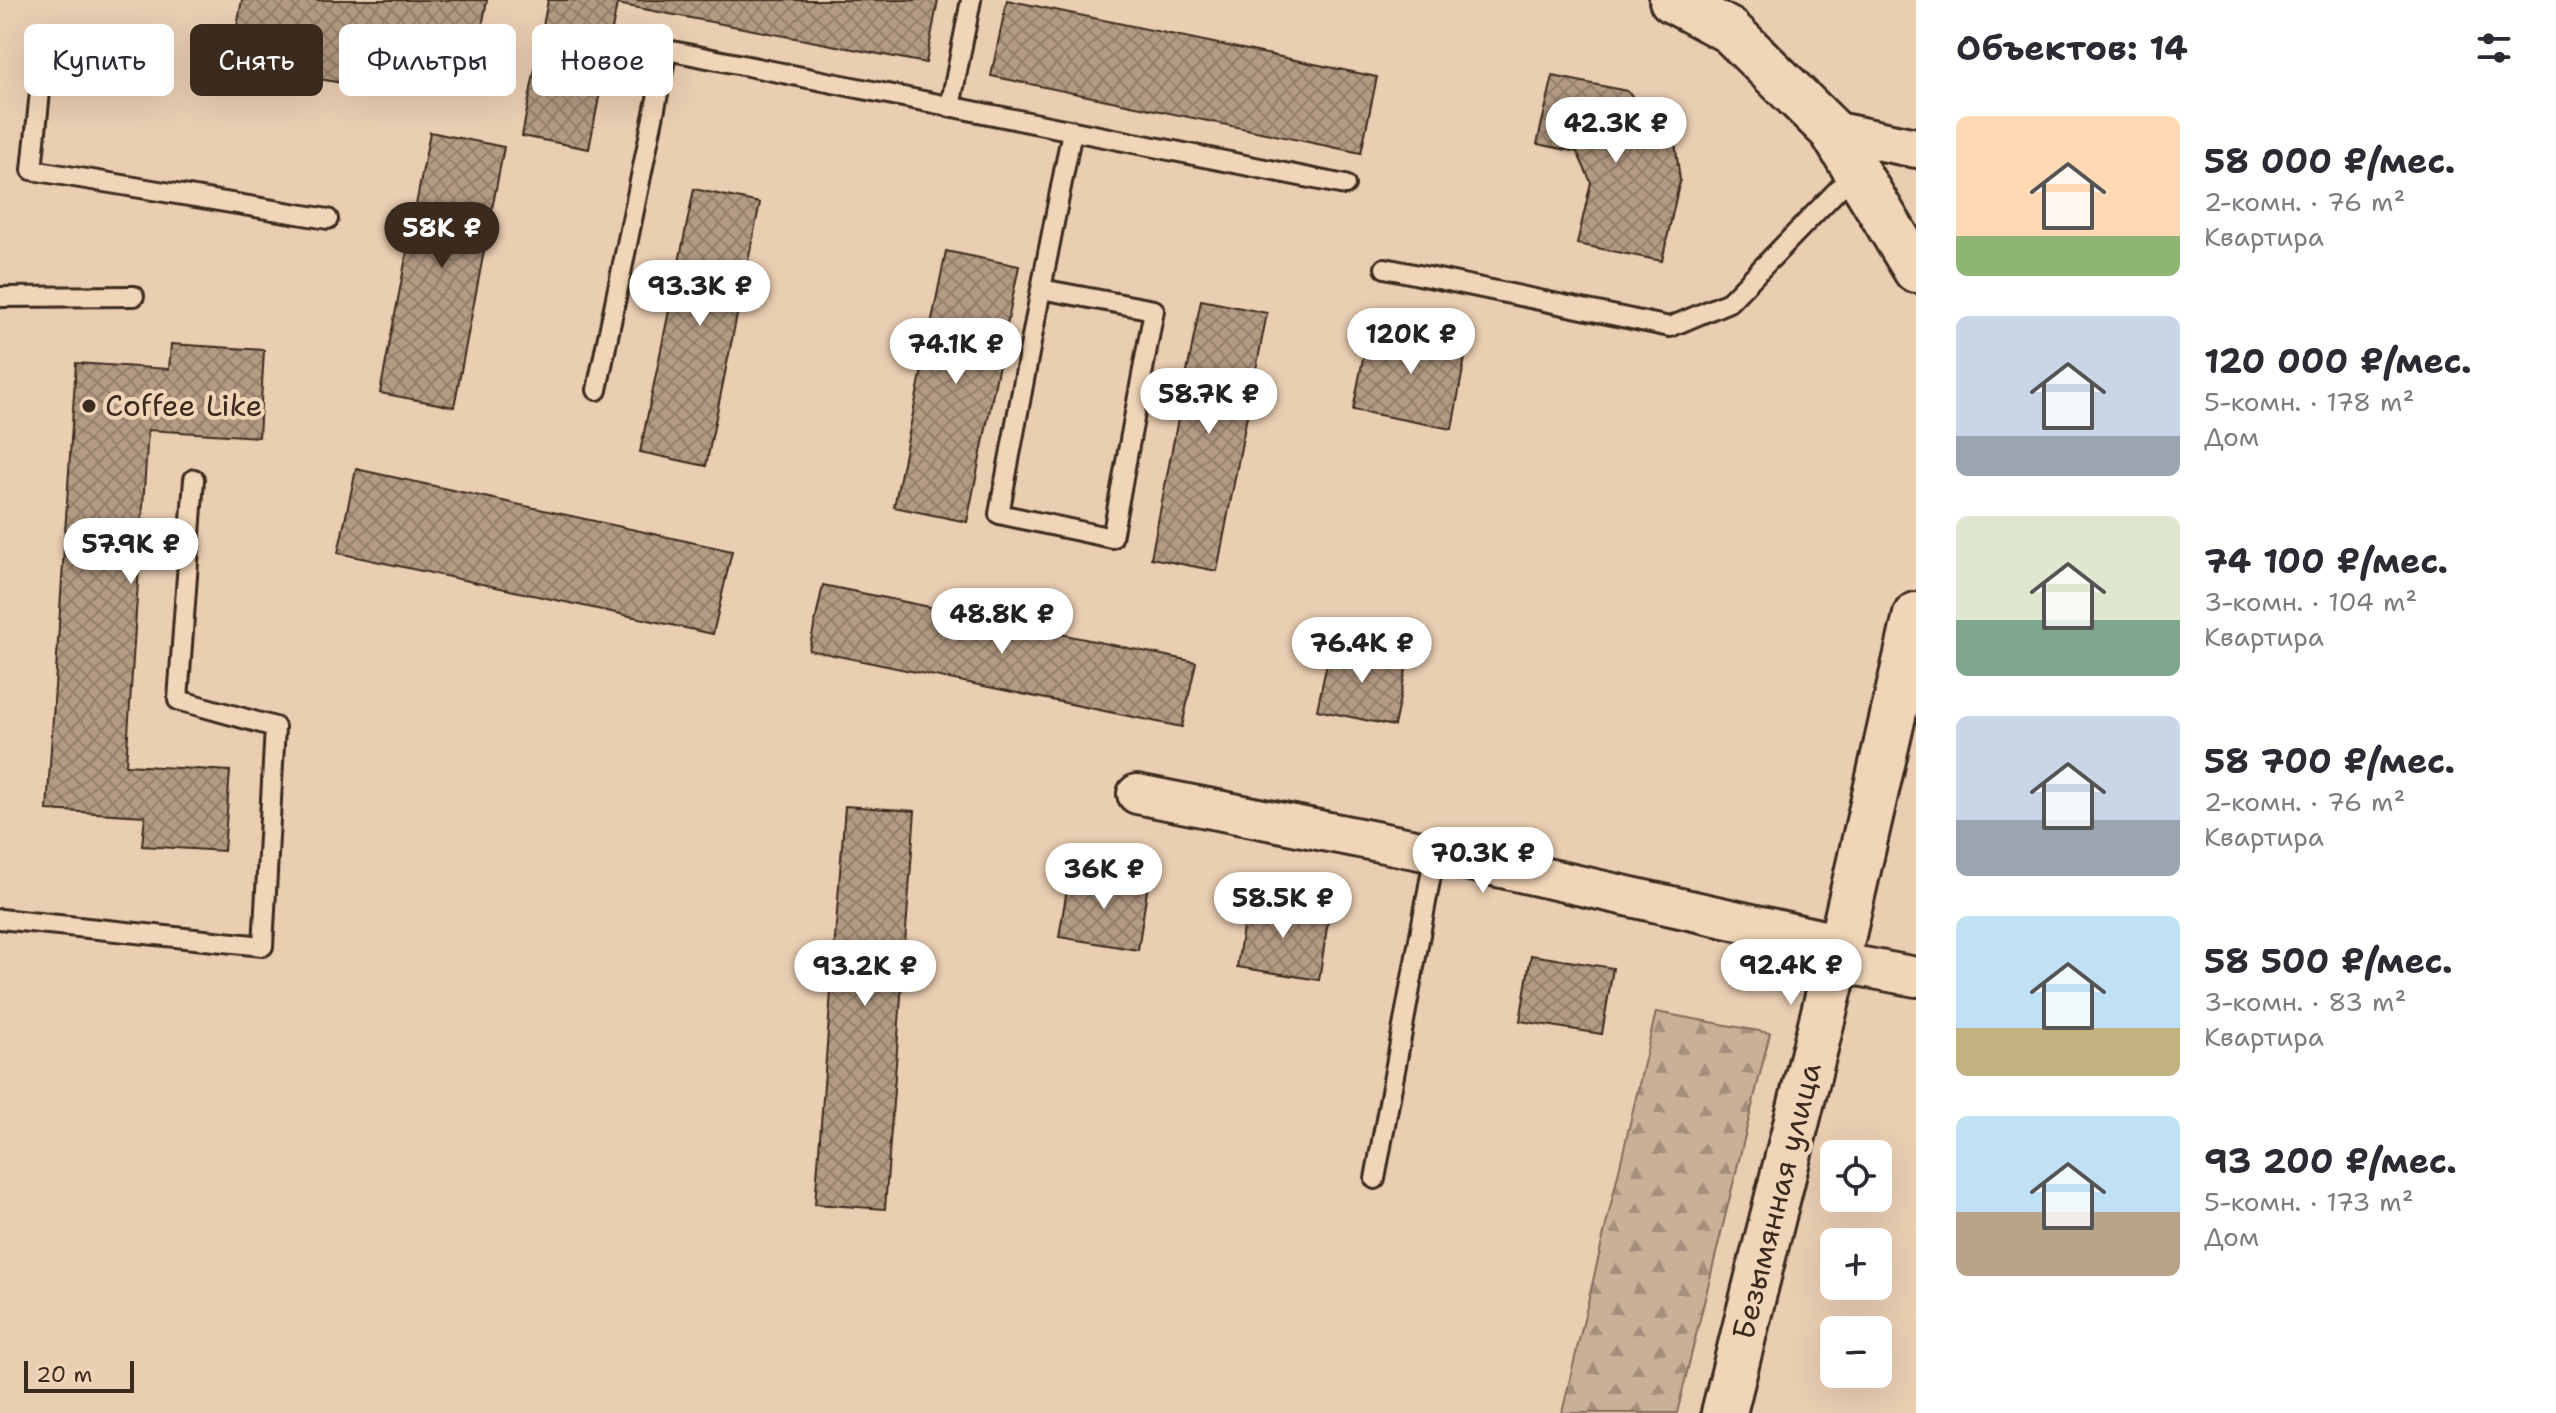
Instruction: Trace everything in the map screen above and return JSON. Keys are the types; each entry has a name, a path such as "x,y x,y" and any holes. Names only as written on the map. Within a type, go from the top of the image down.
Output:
{"street":[{"path":"1672,0 1730,31 1832,131 1916,270"},
{"path":"1832,131 1916,148"},
{"name":"Безымянная улица","path":"1724,1413 1839,953 1916,615"},
{"path":"1137,794 1435,853 1839,953 1916,977"}],"lane":[{"path":"950,107 971,0"},
{"path":"597,390 667,50 1345,185"},
{"path":"40,96 32,170 328,219"},
{"path":"1041,289 1154,310 1112,538 999,514 1041,289 1072,131"},
{"path":"1385,268 1670,327 1729,302 1857,170"},
{"path":"0,297 134,296"},
{"path":"0,919 263,946 275,727 178,700 194,479"},
{"path":"1375,1179 1435,853"}],"green space":[{"path":"1656,1012 1770,1033 1677,1413 1562,1413"}],"building":[{"path":"242,0 487,0 483,24 339,24 339,82 323,80 323,24 237,24"},
{"path":"548,0 938,0 926,63 617,4 613,24 543,24"},
{"path":"1007,0 1377,77 1361,153 991,76"},
{"path":"1553,76 1627,91 1674,134 1680,180 1662,261 1577,244 1591,182 1577,152 1537,144"},
{"path":"532,84 532,96 599,96 589,149 522,136"},
{"path":"430,132 504,147 454,407 380,393"},
{"path":"694,189 760,203 706,466 640,452"},
{"path":"946,251 1019,266 967,522 894,507"},
{"path":"1201,300 1267,313 1217,571 1151,558"},
{"path":"1370,322 1468,341 1452,429 1353,410"},
{"path":"171,344 264,350 259,437 148,430 126,765 230,771 224,851 142,846 145,816 47,810 76,363 169,369"},
{"path":"356,469 732,551 713,634 338,553"},
{"path":"823,585 1196,662 1182,727 809,650"},
{"path":"1331,644 1408,660 1394,726 1317,710"},
{"path":"845,806 915,811 885,1209 815,1204"},
{"path":"1070,871 1148,884 1138,950 1059,937"},
{"path":"1247,901 1329,914 1319,980 1237,967"},
{"path":"1531,955 1613,968 1602,1034 1520,1021"}],"place":[{"name":"Coffee Like","path":"89,406"}]}
